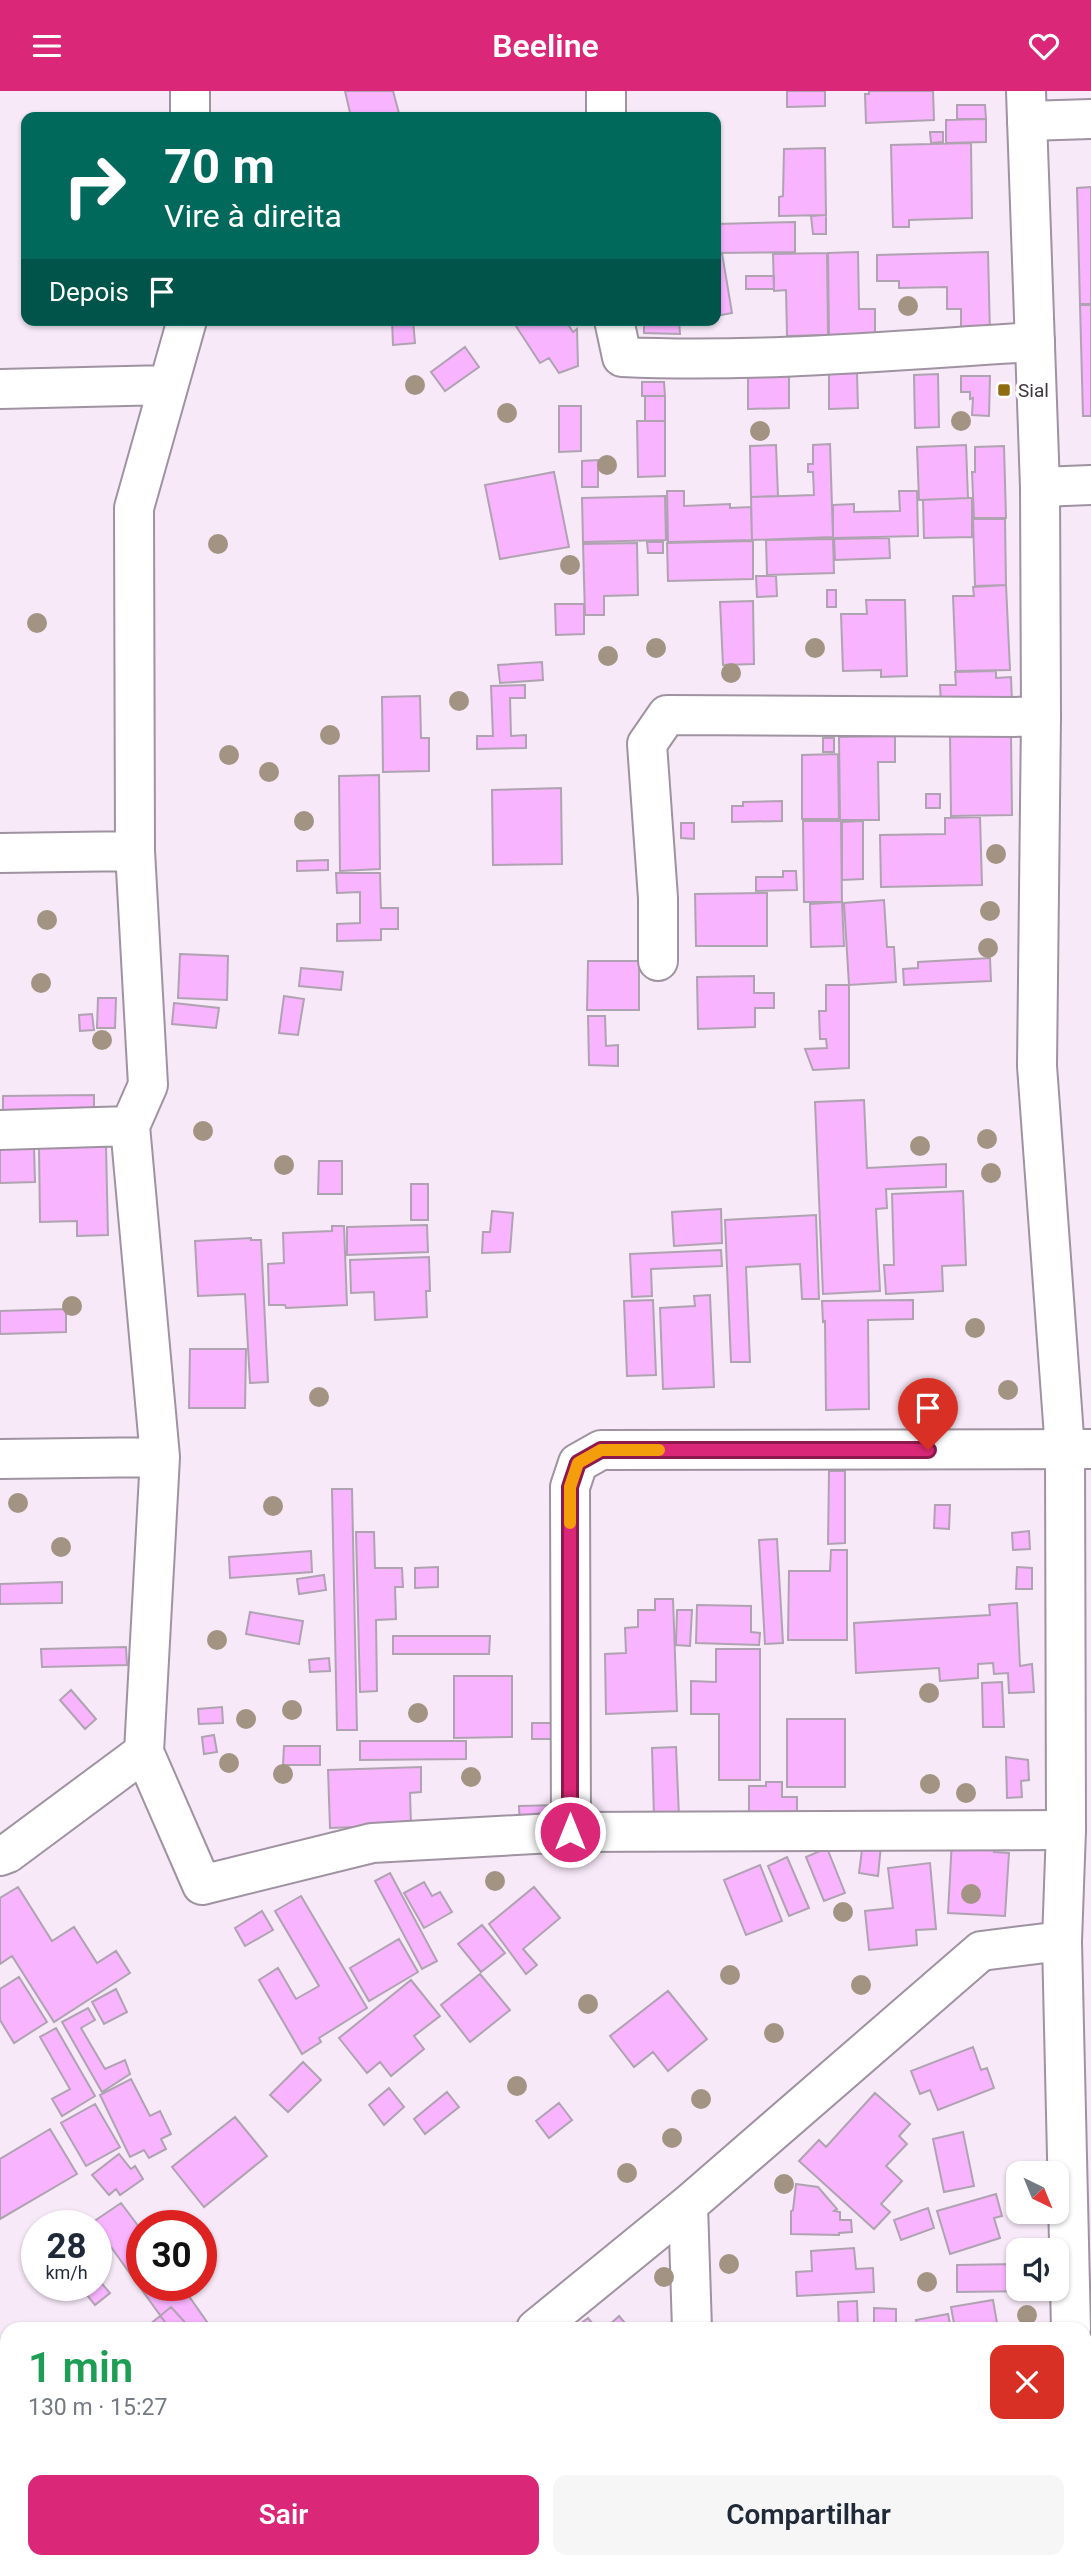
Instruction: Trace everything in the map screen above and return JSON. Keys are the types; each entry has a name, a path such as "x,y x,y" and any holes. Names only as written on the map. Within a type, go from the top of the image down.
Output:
{"street":[{"path":"190,91 190,112"},
{"path":"606,91 606,112"},
{"path":"1071,2322 1062,1941 1078,1449 1037,1066 1041,717 1040,487 1027,106 1091,119"},
{"path":"185,326 134,508 135,851 148,1085 130,1126 160,1457 144,1752 202,1885 372,1843 570,1832 1066,1830"},
{"path":"615,326 622,357 668,359 783,357 1035,342"},
{"path":"0,389 168,386"},
{"path":"1040,487 1091,485"},
{"path":"658,961 658,898 648,744 667,715 1041,717"},
{"path":"0,853 135,851"},
{"path":"0,1130 130,1126"},
{"path":"570,1832 570,1487 578,1463 601,1450 1078,1449"},
{"path":"0,1459 160,1457"},
{"path":"0,1856 8,1853 144,1752"},
{"path":"545,2322 688,2205 981,1951 1062,1941"},
{"path":"688,2205 692,2322"}],"building":[{"path":"345,91 393,91 399,112 350,112"},
{"path":"787,91 825,91 825,106 787,107"},
{"path":"869,91 933,91 934,120 866,123 865,94 869,94"},
{"path":"957,105 985,105 986,119 957,119"},
{"path":"986,119 986,142 946,143 946,120"},
{"path":"930,132 943,132 943,142 931,143"},
{"path":"971,143 972,218 909,220 909,227 893,227 891,145"},
{"path":"825,148 826,215 779,216 779,197 783,196 784,149"},
{"path":"1091,187 1091,304 1080,304 1077,188"},
{"path":"826,215 826,234 813,234 811,216"},
{"path":"795,222 795,252 721,253 721,224"},
{"path":"858,252 859,309 875,309 875,335 829,335 828,253"},
{"path":"988,252 990,334 961,334 961,309 947,309 947,287 899,288 899,281 877,281 877,255"},
{"path":"721,253 732,313 721,315"},
{"path":"827,253 828,335 787,336 786,290 774,291 773,254"},
{"path":"746,276 774,276 774,289 746,289"},
{"path":"1080,305 1091,305 1091,416 1083,416"},
{"path":"392,326 414,326 415,343 393,345"},
{"path":"516,326 569,326 573,332 577,329 578,366 559,373 549,358 540,363"},
{"path":"644,326 679,326 680,334 644,333"},
{"path":"465,347 479,367 445,391 431,372"},
{"path":"857,373 858,408 829,409 829,374"},
{"path":"748,374 789,375 789,408 748,409"},
{"path":"938,374 939,427 915,428 914,375"},
{"path":"961,376 990,376 989,416 972,415 973,398 970,399 970,392 961,392"},
{"path":"642,382 664,382 665,396 642,396"},
{"path":"645,396 665,396 665,421 645,421"},
{"path":"559,406 581,406 581,451 559,452"},
{"path":"637,421 665,421 665,476 638,477"},
{"path":"830,444 833,537 752,540 751,497 814,495 813,472 808,472 808,464 813,464 813,445"},
{"path":"776,445 778,496 751,497 750,446"},
{"path":"966,445 968,498 919,500 917,447"},
{"path":"1004,446 1006,518 974,518 972,472 975,472 975,447"},
{"path":"598,460 598,487 582,487 582,461"},
{"path":"554,472 569,547 500,559 485,485"},
{"path":"667,491 684,491 684,506 730,504 730,508 751,507 752,540 668,542"},
{"path":"899,491 917,491 918,536 833,538 833,505 854,504 854,512 900,511"},
{"path":"665,496 666,540 583,542 582,498"},
{"path":"972,498 972,537 924,538 923,500"},
{"path":"973,519 1005,519 1006,585 975,586"},
{"path":"889,538 890,558 835,560 834,539"},
{"path":"833,539 834,573 767,575 766,540"},
{"path":"753,541 753,579 668,581 667,543"},
{"path":"647,542 663,542 663,553 648,553"},
{"path":"637,543 638,595 604,596 604,615 585,615 583,544"},
{"path":"756,576 776,576 777,596 757,597"},
{"path":"1006,585 1010,670 956,671 953,596 974,596 973,587"},
{"path":"827,590 836,590 836,607 827,607"},
{"path":"866,600 905,600 907,676 881,677 881,670 843,671 841,614 867,614"},
{"path":"753,601 754,664 723,665 720,602"},
{"path":"555,604 584,604 584,634 556,635"},
{"path":"542,662 543,680 500,683 498,665"},
{"path":"996,671 996,678 1011,677 1012,702 941,705 940,685 956,685 955,672"},
{"path":"525,685 525,698 510,698 511,736 526,735 526,748 477,749 477,736 493,736 491,686"},
{"path":"420,696 421,738 429,738 429,771 383,772 382,697"},
{"path":"1011,734 1012,815 951,816 950,736"},
{"path":"895,736 895,762 878,762 879,820 840,820 839,737"},
{"path":"823,738 834,738 834,752 823,752"},
{"path":"838,754 839,819 802,819 802,755"},
{"path":"379,775 380,869 340,871 339,776"},
{"path":"561,788 562,864 493,865 492,790"},
{"path":"926,794 940,794 940,808 926,808"},
{"path":"782,801 782,821 732,822 732,806 743,806 743,802"},
{"path":"980,817 982,885 881,887 880,835 945,834 945,818"},
{"path":"803,821 841,821 842,902 804,902"},
{"path":"863,821 863,879 842,880 842,822"},
{"path":"681,823 694,823 694,839 681,838"},
{"path":"328,860 328,870 297,871 297,861"},
{"path":"783,871 796,871 797,890 756,891 756,877 783,877"},
{"path":"336,873 380,873 381,908 398,908 398,929 381,929 381,940 337,941 337,924 360,923 360,892 337,893"},
{"path":"767,893 767,946 696,946 695,894"},
{"path":"884,900 887,947 894,947 896,982 849,985 844,903"},
{"path":"842,902 844,946 811,947 810,904"},
{"path":"180,954 228,956 227,1000 178,998"},
{"path":"990,958 991,981 904,985 903,969 918,968 918,962"},
{"path":"588,961 639,961 639,1010 587,1010"},
{"path":"301,968 343,972 341,990 299,986"},
{"path":"754,976 754,993 774,993 774,1008 755,1008 755,1027 698,1029 697,977"},
{"path":"826,985 849,985 849,1068 813,1070 805,1049 827,1048 826,1039 820,1039 819,1011 826,1011"},
{"path":"284,996 304,999 298,1035 279,1033"},
{"path":"98,998 116,998 115,1028 97,1028"},
{"path":"174,1003 219,1008 216,1028 172,1024"},
{"path":"92,1014 94,1030 80,1031 79,1015"},
{"path":"588,1016 605,1016 606,1046 618,1045 618,1066 589,1065"},
{"path":"94,1095 94,1112 3,1112 3,1096"},
{"path":"864,1100 867,1168 946,1164 946,1187 886,1189 887,1208 876,1209 880,1291 823,1294 815,1102"},
{"path":"39,1146 106,1146 108,1235 77,1236 77,1221 40,1222"},
{"path":"34,1148 35,1182 0,1183 0,1149"},
{"path":"319,1161 342,1161 342,1194 318,1194"},
{"path":"411,1184 428,1184 428,1220 411,1220"},
{"path":"963,1191 966,1265 942,1266 943,1291 886,1294 884,1265 894,1265 892,1194"},
{"path":"721,1209 722,1243 674,1246 672,1212"},
{"path":"492,1211 513,1213 510,1252 482,1253 483,1232 490,1232"},
{"path":"816,1215 819,1299 802,1299 800,1264 746,1267 750,1362 731,1362 725,1220"},
{"path":"427,1225 428,1252 347,1255 347,1227"},
{"path":"332,1226 344,1226 347,1305 286,1308 285,1305 269,1305 268,1264 284,1263 283,1233 332,1231"},
{"path":"251,1238 261,1240 268,1382 250,1383 245,1294 198,1296 195,1241"},
{"path":"721,1250 722,1266 651,1269 652,1296 632,1297 630,1254"},
{"path":"429,1257 430,1291 426,1291 427,1317 375,1320 374,1292 351,1293 350,1260"},
{"path":"710,1295 714,1387 663,1389 660,1308 695,1306 694,1296"},
{"path":"653,1300 656,1375 627,1376 624,1301"},
{"path":"913,1300 913,1319 868,1320 869,1409 826,1410 825,1321 823,1322 822,1301"},
{"path":"66,1309 66,1332 0,1334 0,1311"},
{"path":"190,1349 246,1349 245,1408 189,1408"},
{"path":"829,1471 845,1471 845,1543 828,1544"},
{"path":"332,1489 352,1489 357,1730 337,1730"},
{"path":"935,1505 950,1505 949,1529 934,1528"},
{"path":"1029,1531 1030,1549 1013,1550 1012,1533"},
{"path":"356,1532 374,1532 375,1568 402,1568 403,1587 395,1587 396,1619 376,1620 377,1691 360,1692"},
{"path":"777,1539 783,1643 765,1644 759,1540"},
{"path":"831,1550 847,1550 847,1640 788,1640 789,1571 830,1571"},
{"path":"311,1551 312,1572 230,1578 229,1557"},
{"path":"438,1567 438,1587 415,1588 415,1568"},
{"path":"1017,1567 1032,1568 1032,1589 1016,1589"},
{"path":"324,1575 326,1590 299,1594 297,1579"},
{"path":"62,1582 62,1603 0,1604 0,1584"},
{"path":"655,1599 673,1599 677,1711 606,1714 605,1654 626,1653 625,1628 638,1627 638,1610 655,1610"},
{"path":"1017,1603 1020,1666 1032,1664 1034,1692 1009,1693 1008,1673 994,1674 993,1663 978,1664 978,1678 940,1681 939,1668 856,1673 854,1623 990,1615 989,1605"},
{"path":"697,1605 751,1606 751,1632 760,1633 759,1645 696,1643"},
{"path":"677,1610 692,1610 690,1646 676,1645"},
{"path":"250,1612 303,1621 299,1644 246,1634"},
{"path":"393,1636 490,1636 489,1654 393,1654"},
{"path":"126,1647 127,1665 42,1667 41,1649"},
{"path":"716,1649 760,1649 760,1780 719,1780 719,1714 691,1714 691,1681 716,1682"},
{"path":"329,1658 330,1671 310,1672 309,1660"},
{"path":"454,1676 512,1676 512,1737 454,1738"},
{"path":"1002,1682 1004,1727 983,1727 982,1683"},
{"path":"71,1690 96,1719 85,1729 60,1700"},
{"path":"222,1707 223,1723 199,1724 198,1709"},
{"path":"787,1719 845,1719 845,1787 787,1787"},
{"path":"532,1723 561,1723 561,1739 532,1739"},
{"path":"214,1735 217,1752 204,1754 202,1737"},
{"path":"360,1741 466,1741 466,1759 360,1760"},
{"path":"284,1746 320,1746 320,1765 283,1765"},
{"path":"676,1747 679,1816 654,1817 652,1748"},
{"path":"1006,1757 1028,1760 1029,1780 1021,1781 1022,1797 1007,1798"},
{"path":"421,1767 421,1792 410,1793 411,1825 330,1828 328,1770"},
{"path":"766,1782 782,1782 782,1797 797,1797 797,1813 749,1813 749,1786 766,1786"},
{"path":"560,1805 561,1827 520,1828 519,1806"},
{"path":"952,1840 994,1843 994,1852 1009,1853 1005,1916 948,1913"},
{"path":"863,1842 881,1845 878,1876 859,1873"},
{"path":"827,1848 845,1893 824,1901 806,1857"},
{"path":"787,1857 809,1908 789,1916 768,1866"},
{"path":"930,1863 936,1929 916,1930 917,1945 869,1950 865,1911 893,1908 888,1868"},
{"path":"760,1865 782,1921 746,1935 724,1880"},
{"path":"390,1873 437,1961 422,1969 375,1881"},
{"path":"424,1882 432,1896 440,1892 452,1912 424,1928 404,1893"},
{"path":"18,1887 52,1941 74,1927 97,1963 116,1951 130,1973 54,2022 12,1956 0,1964 0,1898"},
{"path":"534,1887 560,1918 523,1949 537,1965 526,1974 489,1924"},
{"path":"301,1896 367,2008 319,2038 321,2042 302,2054 259,1980 278,1968 296,1999 319,1986 275,1911"},
{"path":"262,1911 273,1930 245,1946 235,1928"},
{"path":"482,1925 505,1953 481,1972 458,1944"},
{"path":"399,1939 418,1972 369,2001 350,1968"},
{"path":"480,1974 510,2010 470,2042 441,2005"},
{"path":"19,1977 47,2022 14,2043 0,2020 0,1989"},
{"path":"411,1980 440,2016 414,2036 424,2049 391,2076 380,2062 367,2073 339,2038"},
{"path":"116,1989 127,2012 104,2024 92,2002"},
{"path":"668,1991 707,2039 668,2071 653,2052 634,2067 610,2036"},
{"path":"88,2008 95,2020 81,2028 105,2069 125,2060 130,2074 102,2092 62,2022"},
{"path":"56,2028 95,2096 62,2116 52,2099 70,2089 40,2037"},
{"path":"973,2047 981,2070 987,2068 994,2088 938,2110 930,2090 920,2094 911,2071"},
{"path":"303,2062 321,2080 288,2112 270,2095"},
{"path":"131,2079 150,2116 160,2111 171,2134 161,2139 166,2149 149,2158 144,2150 130,2157 100,2095"},
{"path":"389,2088 404,2107 384,2125 369,2105"},
{"path":"447,2092 459,2107 425,2134 414,2119"},
{"path":"875,2093 910,2124 899,2136 907,2144 886,2166 902,2181 881,2204 890,2212 874,2229 799,2161 819,2140 826,2147"},
{"path":"559,2103 572,2120 549,2138 536,2121"},
{"path":"95,2104 120,2147 86,2166 61,2123"},
{"path":"235,2117 267,2156 204,2207 172,2167"},
{"path":"50,2129 77,2174 0,2219 0,2159"},
{"path":"963,2132 974,2186 944,2192 933,2139"},
{"path":"119,2154 131,2169 135,2166 143,2179 120,2195 116,2189 109,2195 92,2175"},
{"path":"796,2184 818,2187 837,2209 834,2211 840,2212 840,2220 851,2220 852,2232 839,2235 791,2234 791,2211"},
{"path":"996,2194 1002,2216 994,2218 1000,2238 950,2254 937,2211"},
{"path":"121,2203 126,2210 126,2268 112,2248 111,2210"},
{"path":"928,2208 934,2228 901,2240 894,2220"},
{"path":"854,2248 856,2269 873,2268 874,2292 797,2296 796,2272 812,2271 811,2251"},
{"path":"1006,2264 1006,2291 957,2292 957,2265"},
{"path":"993,2300 997,2322 954,2322 951,2307"},
{"path":"150,2301 192,2301 207,2322 165,2322"},
{"path":"857,2301 858,2322 839,2322 838,2302"},
{"path":"171,2307 185,2322 153,2322"},
{"path":"874,2308 896,2309 896,2322 874,2322"},
{"path":"948,2314 950,2322 916,2322"},
{"path":"619,2316 624,2322 613,2322"}],"slow traffic":[{"path":"570,1523 570,1487 578,1463 601,1450 659,1450"}],"place":[{"name":"Sial","path":"1004,390"}],"route":[{"path":"570,1832 570,1487 578,1463 601,1450 928,1450"}]}
